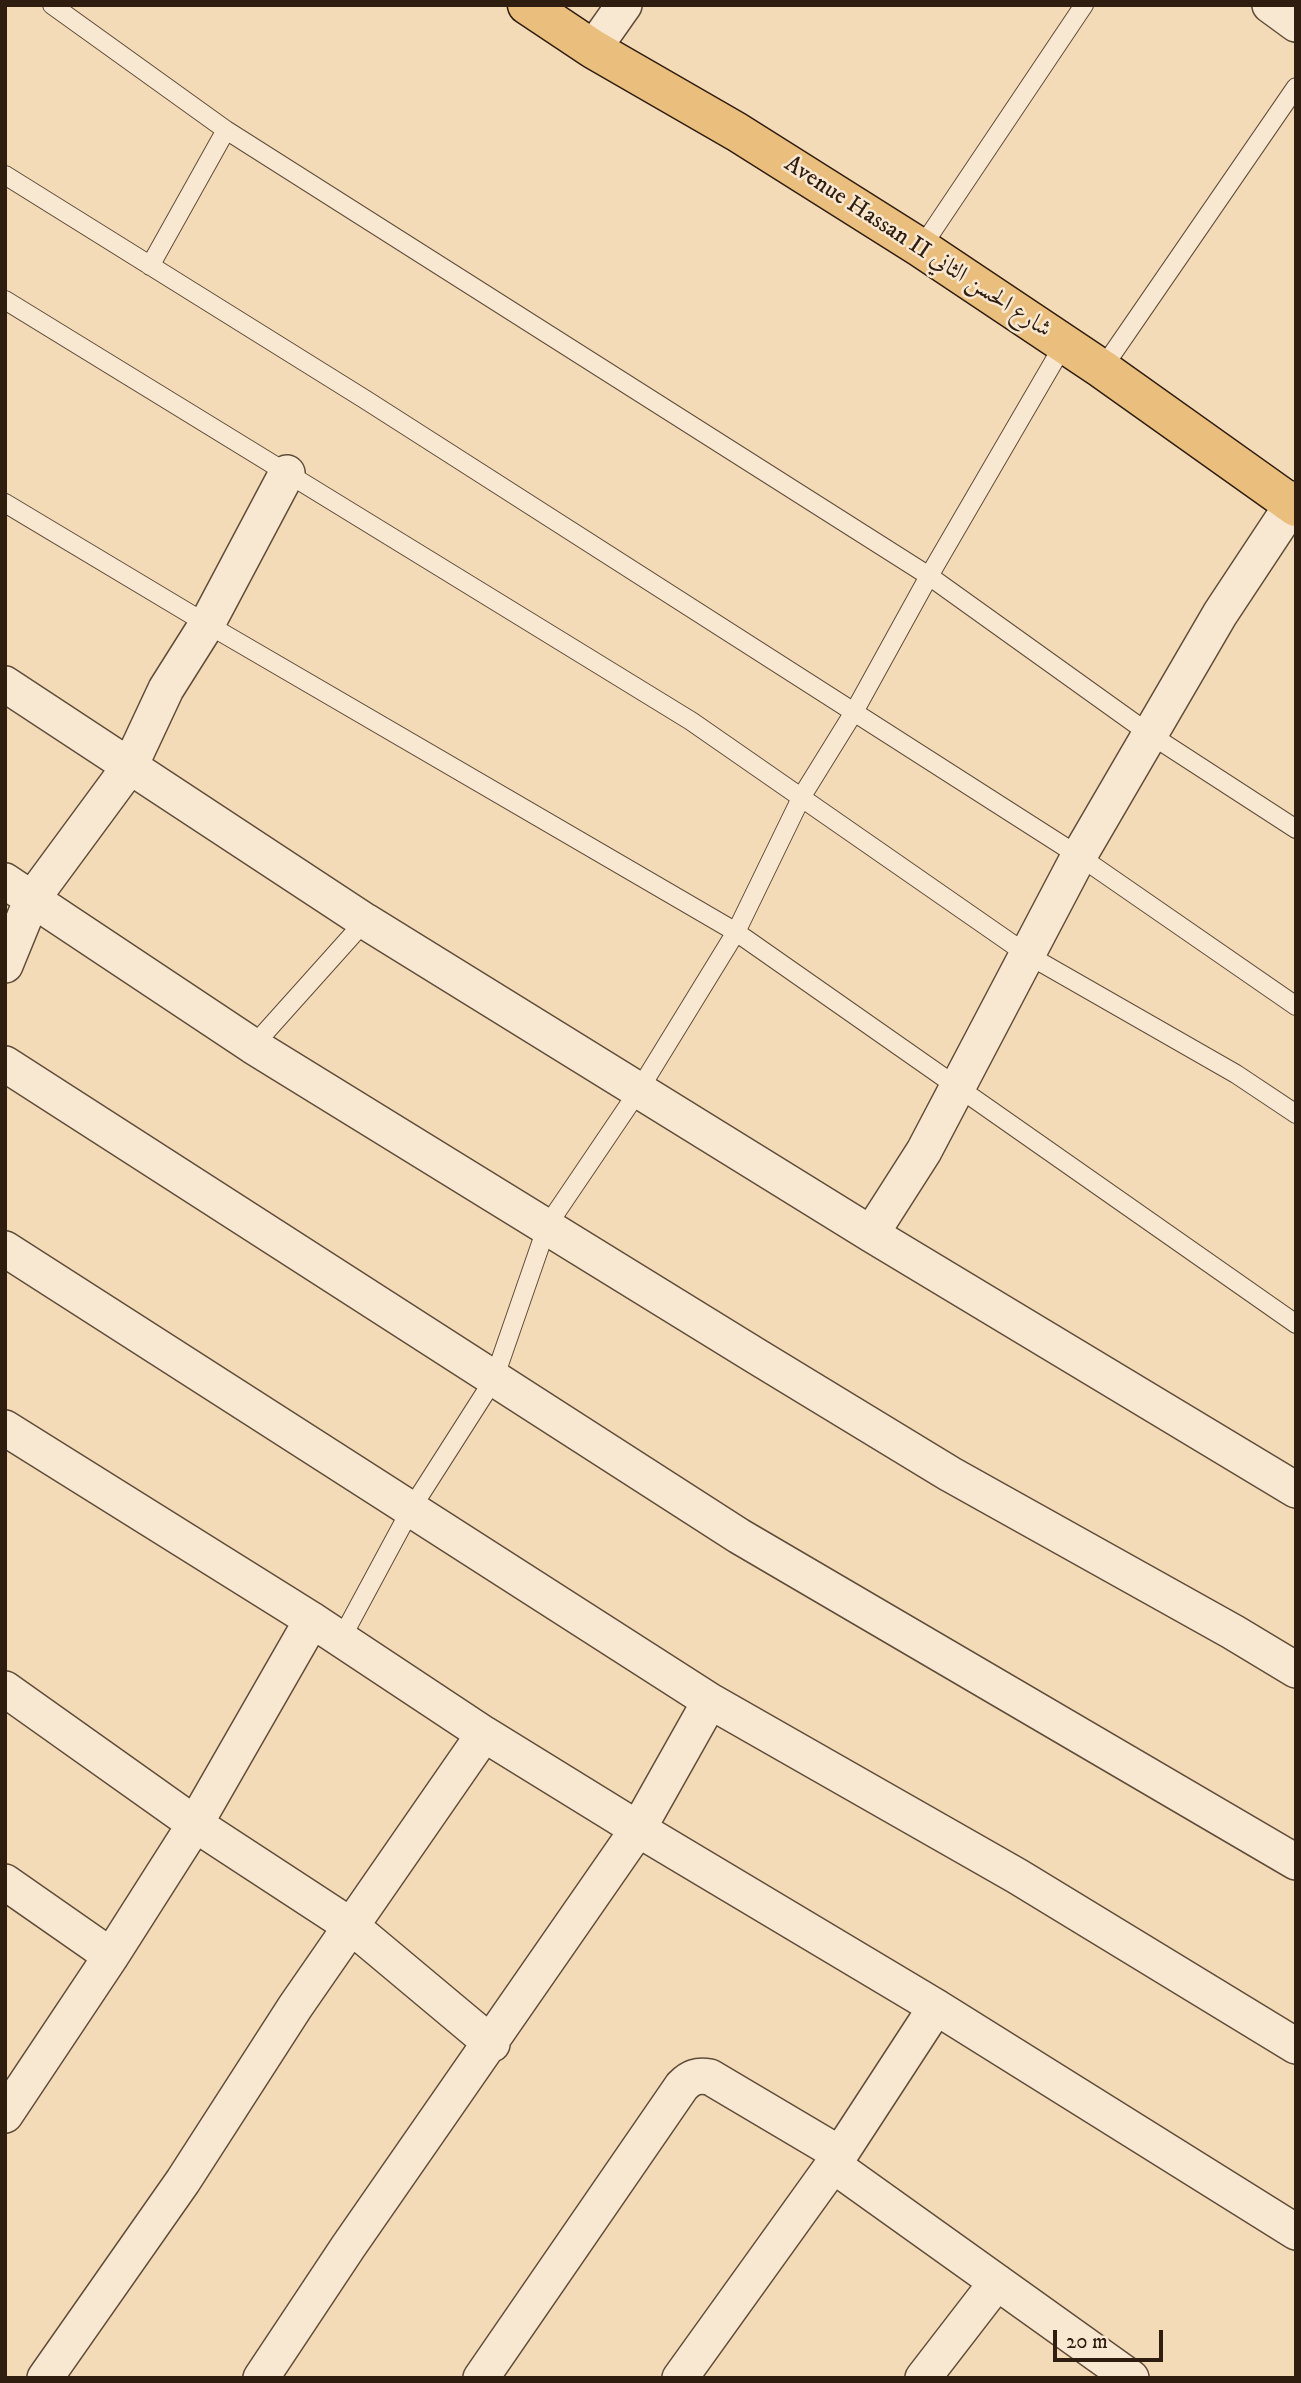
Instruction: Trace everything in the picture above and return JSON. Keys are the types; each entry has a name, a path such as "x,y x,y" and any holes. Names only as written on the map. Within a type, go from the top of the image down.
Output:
{"main road":[{"name":"Avenue Hassan II شارع الحسن الثاني","path":"527,5 593,49 737,132 921,248 1102,369 1294,504"}],"street":[{"path":"593,49 624,5"},
{"path":"1270,5 1296,24"},
{"path":"5,965 19,890 130,766 166,689 207,624 287,473"},
{"path":"871,1234 924,1151 1079,856 1220,614 1294,504"},
{"path":"5,684 365,921 871,1234 1296,1490"},
{"path":"19,890 253,1046 950,1474 1296,1670"},
{"path":"5,1064 739,1536 1296,1862"},
{"path":"5,1249 710,1701 1017,1876 1296,2046"},
{"path":"5,1428 312,1620 485,1734 936,2007 1296,2232"},
{"path":"11,2094 111,1956 195,1824 312,1620"},
{"path":"5,1689 195,1824 351,1926 492,2043"},
{"path":"261,2378 348,2247 638,1829 710,1701"},
{"path":"45,2378 183,2181 295,2007 485,1734"},
{"path":"5,1882 111,1956"},
{"path":"680,2378 837,2159 936,2007"},
{"path":"481,2378 682,2086 690,2078 701,2076 710,2077 837,2159 1119,2374"},
{"path":"923,2378 998,2282"}],"lane":[{"path":"52,5 226,130 929,576 1151,735 1296,829"},
{"path":"921,248 1084,5"},
{"path":"1102,369 1296,87"},
{"path":"150,266 226,130"},
{"path":"5,175 389,415 1079,856 1296,1006"},
{"path":"5,300 691,721 1028,955 1236,1074 1296,1114"},
{"path":"341,1639 411,1509 494,1379 547,1226 639,1090 736,932 802,796 854,712 929,576 1064,344"},
{"path":"5,503 207,624 736,932 1296,1324"},
{"path":"253,1046 365,921"}]}
